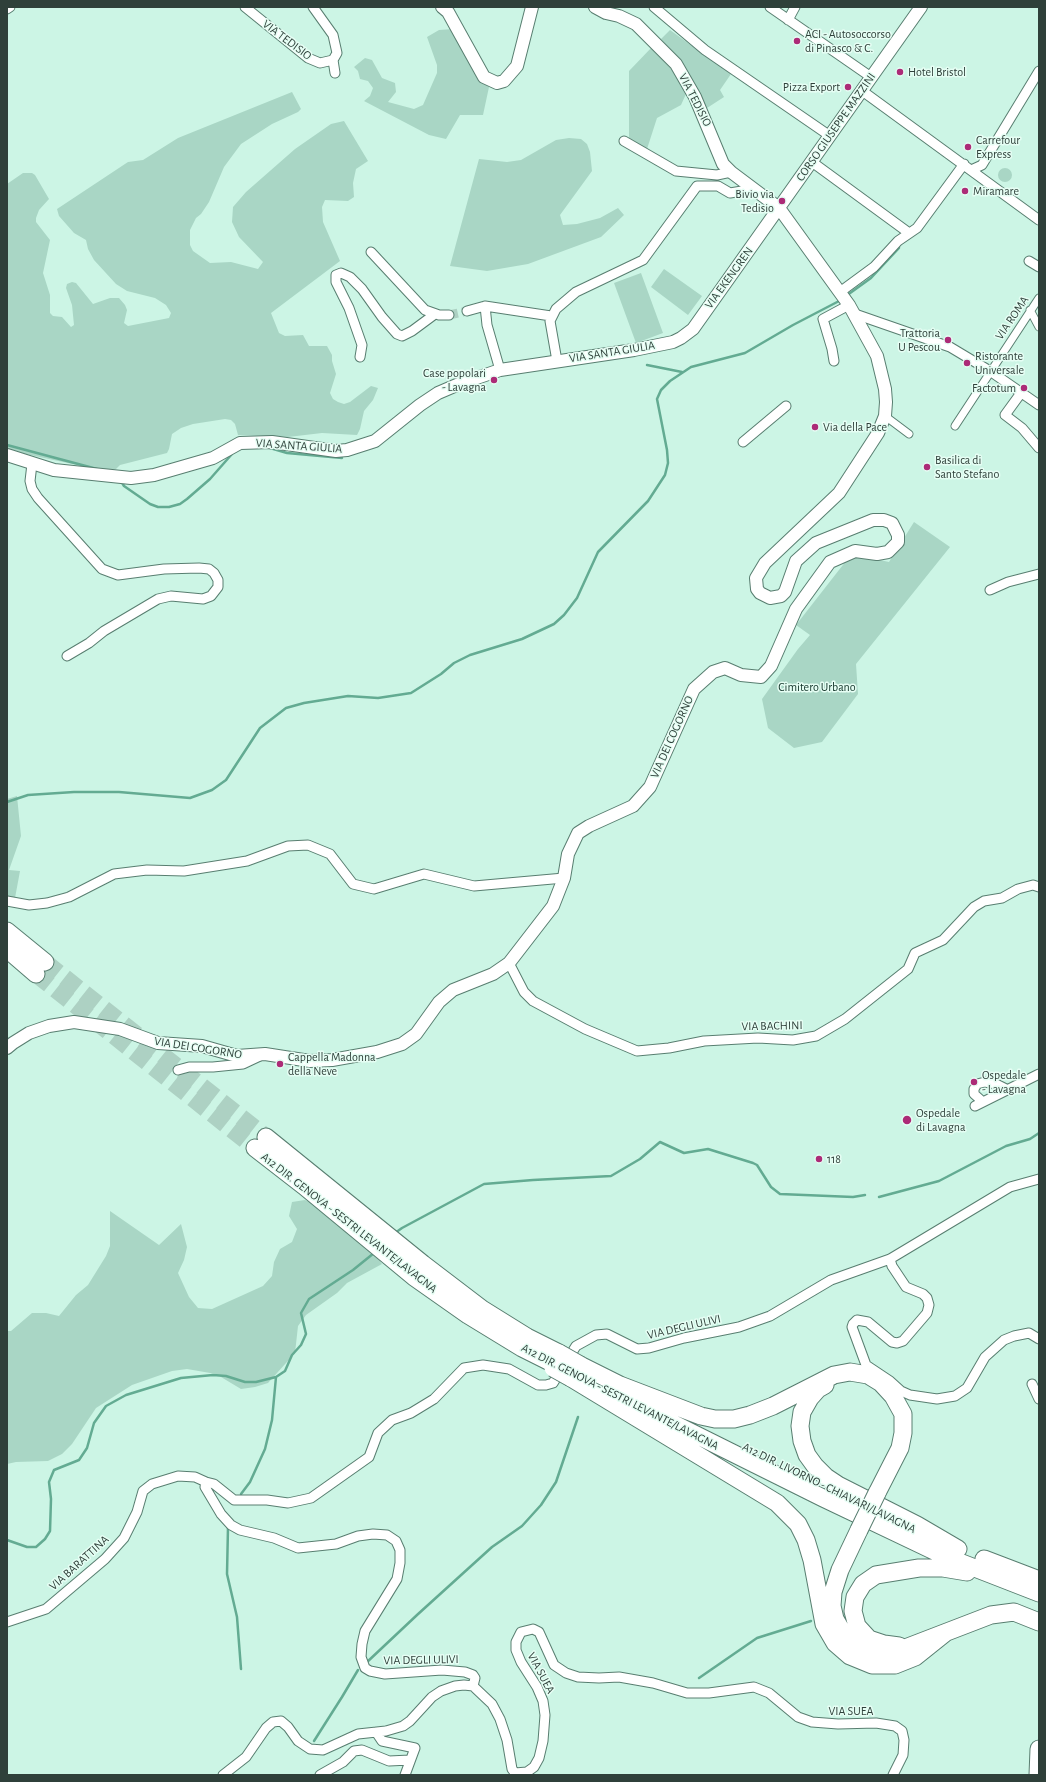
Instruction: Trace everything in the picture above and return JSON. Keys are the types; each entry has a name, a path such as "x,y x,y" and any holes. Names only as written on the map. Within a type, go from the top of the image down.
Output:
{"highway":[{"path":"7,931 41,968 7,949"},
{"name":"A12 DIR. GENOVA - SESTRI LEVANTE/LAVAGNA","path":"260,1142 308,1179 414,1277 468,1315 524,1342 552,1361 823,1498 949,1558 1018,1585"},
{"path":"575,1372 777,1503 798,1524 806,1540 812,1560 824,1624 835,1642 850,1656 872,1665 895,1665 915,1657 945,1633"},
{"name":"A12 DIR. LIVORNO - CHIAVARI/LAVAGNA","path":"575,1372 620,1385 864,1506 981,1558 1039,1580"},
{"path":"620,1385 701,1416 715,1419 734,1419 750,1415 773,1406 834,1375 850,1372 868,1375 881,1383 893,1396 903,1414 903,1433 900,1448 840,1570 832,1592 832,1606 835,1619 845,1636 856,1647 867,1653 887,1655 906,1646 991,1615 1014,1612 1039,1622"},
{"path":"881,1383 854,1377 837,1379 818,1389 810,1398 802,1412 800,1426 802,1441 807,1455 826,1477 838,1486 958,1548"},
{"path":"906,1646 884,1644 870,1639 858,1626 853,1611 855,1597 863,1584 876,1575 894,1571 943,1568 1018,1585 1039,1593"},
{"path":"1038,1775 1039,1749"}],"street":[{"name":"VIA TEDISIO","path":"245,7 308,58 320,63 333,60"},
{"path":"313,7 333,35 337,53 333,60 335,73"},
{"path":"442,7 448,12 484,77 497,83 504,82 517,66 532,7"},
{"name":"VIA TEDISIO","path":"595,7 606,13 620,16 636,24 676,64 695,97 723,164 731,172 779,208 847,302"},
{"path":"654,7 705,50 830,136"},
{"path":"770,7 871,77"},
{"path":"788,20 795,7"},
{"name":"CORSO GIUSEPPE MAZZINI","path":"779,208 921,7"},
{"path":"834,361 823,320 847,302 874,266 898,242 917,228 968,167 982,165 1039,70"},
{"path":"861,90 1039,220"},
{"path":"624,140 676,171 717,175 731,172"},
{"path":"812,162 909,233"},
{"path":"557,361 550,321 551,316 556,309 576,292 643,260 697,186 718,186 730,193 754,189"},
{"name":"VIA EKENGREN","path":"673,342 693,328 779,208"},
{"path":"371,252 426,310 436,314 449,315"},
{"path":"1029,261 1039,267"},
{"path":"360,357 362,345 349,308 336,282 336,275 342,273 350,277 362,289 382,317 397,334 402,336 430,320 436,314"},
{"name":"VIA ROMA","path":"955,426 1039,298"},
{"path":"847,302 950,347 990,371 1039,405"},
{"name":"VIA DEI COGORNO","path":"7,1048 12,1043 29,1033 49,1026 74,1022 120,1029 158,1043 202,1046 237,1056 265,1054 310,1061 332,1060 377,1052 402,1044 416,1034 439,1002 453,990 493,974 509,963 553,906 564,878 568,854 578,834 589,826 633,806 650,787 694,689 713,672 725,668 741,675 761,677 771,666 796,609 830,562 855,551 877,554 888,552 898,542 898,536 892,523 884,520 873,520 816,543 796,561 785,592 781,596 770,598 764,597 757,589 756,578 766,563 839,493 878,433 885,416 885,389 877,356 847,302"},
{"path":"466,310 485,306 551,316"},
{"path":"485,306 487,325 500,370"},
{"path":"1030,310 1039,327"},
{"name":"VIA SANTA GIULIA","path":"7,455 54,470 131,478 154,475 213,458 240,443 272,442 347,450 374,440 438,393 500,370 634,350 673,342"},
{"path":"1021,393 1005,415 1022,428 1039,448"},
{"path":"743,442 786,406"},
{"path":"885,416 908,434"},
{"path":"32,464 30,481 35,493 64,528 102,569 109,573 118,575 164,569 199,568 209,569 214,572 218,580 218,587 211,596 203,599 171,596 158,599 104,631 89,643 67,656"},
{"path":"990,590 1008,582 1039,574"},
{"path":"7,901 28,905 47,903 69,897 114,874 147,870 184,871 239,862 288,846 308,846 330,854 353,884 374,889 424,874 474,886 564,878"},
{"name":"VIA BACHINI","path":"509,963 524,992 533,1001 585,1029 637,1051 669,1048 704,1041 758,1038 793,1040 816,1036 845,1019 908,968 915,953 943,940 974,907 984,901 1002,898 1018,889 1033,885 1039,887"},
{"path":"178,1070 189,1067 213,1067 243,1064 265,1054"},
{"path":"975,1106 1039,1074"},
{"path":"983,1102 974,1094 975,1086 980,1082 996,1084 1008,1090"},
{"name":"VIA DEGLI ULIVI","path":"473,1686 475,1678 465,1672 442,1670 385,1674 370,1671 364,1668 361,1657 365,1631 397,1579 400,1550 396,1541 387,1535 372,1534 358,1536 336,1544 298,1548 274,1538 240,1530 231,1525 221,1514 205,1487 206,1482 214,1484 234,1500 268,1500 288,1503 311,1498 369,1457 378,1433 392,1420 411,1413 434,1399 464,1368 483,1365 509,1369 538,1385 554,1384 572,1350 596,1335 607,1334 638,1348 649,1348 684,1338 739,1327 770,1316 832,1280 890,1259 1010,1187 1039,1179"},
{"path":"890,1259 892,1266 906,1287 923,1294 927,1298 929,1305 927,1313 903,1341 897,1343 892,1342 868,1322 857,1320 852,1324 852,1327 866,1365 886,1378 901,1391 910,1395 937,1399 955,1396 967,1388 985,1357 1004,1340 1029,1333 1039,1339"},
{"path":"1032,1384 1039,1399"},
{"name":"VIA BARATTINA","path":"7,1622 46,1609 105,1559 124,1538 137,1512 143,1491 152,1484 178,1476 194,1477 206,1482"},
{"name":"VIA SUEA","path":"537,1762 543,1741 545,1716 543,1701 516,1650 516,1642 521,1632 533,1629 539,1632 554,1665 566,1673 578,1676 599,1678 619,1677 653,1682 687,1693 708,1694 754,1687 769,1693 798,1718 812,1722 838,1724 876,1723 895,1726 902,1730 904,1740 903,1756 893,1775"},
{"path":"223,1775 246,1757 266,1728 273,1722 281,1721 288,1727 298,1741 310,1749 323,1750 358,1734 403,1726 410,1721 432,1697 441,1691 455,1686 473,1686 492,1704 500,1719 507,1740 512,1769 515,1773 527,1772 534,1767 537,1762"},
{"path":"376,1732 382,1741 415,1748 405,1775"},
{"path":"320,1775 343,1762 354,1750 362,1750 389,1761 410,1760"},
{"path":"537,1762 537,1775"}],"green space":[{"path":"453,29 481,79 489,87 483,115 460,115 446,139 429,135 364,101 370,96 373,88 368,81 360,79 358,71 354,67 365,58 372,60 382,78 395,83 396,92 388,102 414,109 423,105 437,73 437,65 427,37 439,30"},
{"path":"670,30 731,74 720,90 724,97 707,108 682,64 661,39"},
{"path":"652,47 678,77 686,94 681,105 657,118 647,149 629,138 629,71"},
{"path":"292,92 301,109 298,112 272,124 241,144 224,167 209,202 201,214 196,218 190,230 190,245 193,251 210,263 231,262 258,269 263,262 239,237 232,222 233,207 246,192 295,149 331,124 344,121 368,161 356,169 353,183 354,197 348,201 325,200 322,207 323,222 340,261 271,313 279,333 285,336 303,335 309,346 327,346 332,355 332,361 336,374 330,393 333,399 344,404 350,402 371,386 378,388 373,400 364,411 357,435 322,433 288,437 238,435 235,424 231,420 225,419 193,424 181,428 172,434 167,453 120,465 116,469 105,471 7,450 7,184 23,173 32,173 35,175 49,199 39,210 36,222 50,240 43,273 50,295 50,313 53,316 62,317 71,327 74,325 72,305 66,288 67,284 72,282 76,283 93,304 110,298 119,298 127,310 124,323 128,326 169,318 171,313 166,305 155,298 127,291 116,284 94,260 88,249 86,240 74,233 59,216 57,209 128,162 143,160 178,138"},
{"path":"569,138 581,139 587,144 590,152 592,171 560,215 563,225 577,224 600,218 618,208 624,215 601,237 528,264 487,271 450,266 479,159 507,162 521,160 556,140"},
{"path":"1002,168 1008,168 1012,172 1012,178 1008,182 1002,182 998,178 998,172"},
{"path":"664,269 702,296 688,315 651,287"},
{"path":"641,273 663,333 636,343 614,283"},
{"name":"Cimitero Urbano","path":"914,522 950,547 856,664 858,694 822,742 794,748 768,728 762,699 810,635 796,625 846,561 861,556 889,562"},
{"path":"17,796 21,836 9,870 20,871 15,898 7,897 7,799"},
{"path":"305,1200 318,1206 370,1248 382,1264 347,1283 337,1293 306,1315 298,1326 295,1353 268,1383 241,1389 216,1374 187,1369 172,1371 132,1385 96,1408 72,1444 62,1454 48,1461 16,1462 7,1464 7,1331 11,1331 32,1313 46,1313 59,1316 76,1295 88,1285 106,1256 110,1246 110,1211 159,1245 181,1224 187,1247 184,1260 178,1273 189,1297 198,1308 212,1309 263,1286 272,1276 274,1262 280,1249 292,1242 297,1229 289,1216 292,1202"}],"waterway":[{"path":"846,296 871,278 899,248"},
{"path":"7,802 28,795 74,792 119,792 190,798 212,790 226,780 260,728 286,708 304,703 348,696 378,698 411,693 441,674 454,663 470,655 522,639 554,624 564,615 577,598 598,552 648,501 665,475 668,463 667,450 657,399 661,390 670,381 691,367 745,353 793,325 841,300"},
{"path":"647,365 682,372"},
{"path":"7,445 97,469"},
{"path":"270,448 287,453 342,458"},
{"path":"121,481 124,486 150,504 158,507 169,507 180,504 187,499 210,479 232,454"},
{"path":"879,1197 939,1181 1006,1146 1030,1139 1039,1133"},
{"path":"395,1233 484,1184 611,1176 640,1159 660,1142 684,1153 708,1149 753,1163 757,1165 771,1187 780,1194 853,1197 865,1195"},
{"path":"7,1540 27,1547 36,1547 45,1539 50,1531 51,1499 49,1482 54,1470 79,1460 87,1448 94,1423 106,1406 126,1395 181,1378 213,1375 226,1376 245,1382 256,1382 276,1377 285,1371 292,1355 301,1345 306,1334 301,1313 309,1299 353,1270 374,1253"},
{"path":"241,1494 250,1482 265,1449 272,1420 276,1377"},
{"path":"366,1663 492,1547 522,1526 541,1505 556,1482 578,1417"},
{"path":"228,1527 227,1574 237,1617 241,1669"},
{"path":"699,1678 757,1638 811,1621"},
{"path":"314,1741 358,1670"}],"tunnel":[{"path":"449,315 467,311"},
{"path":"45,962 266,1137"},
{"path":"36,974 255,1148"}],"place":[{"name":"ACI - Autosoccorso di Pinasco & C.","path":"797,41"},
{"name":"Hotel Bristol","path":"900,72"},
{"name":"Pizza Export","path":"848,87"},
{"name":"Carrefour Express","path":"968,147"},
{"name":"Miramare","path":"965,191"},
{"name":"Bivio via Tedisio","path":"782,201"},
{"name":"Trattoria U Pescou","path":"948,340"},
{"name":"Ristorante Universale","path":"967,363"},
{"name":"Case popolari - Lavagna","path":"494,380"},
{"name":"Factotum","path":"1024,388"},
{"name":"Via della Pace","path":"815,427"},
{"name":"Basilica di Santo Stefano","path":"927,467"},
{"name":"Cappella Madonna della Neve","path":"280,1064"},
{"name":"Ospedale - Lavagna","path":"974,1082"},
{"name":"Ospedale di Lavagna","path":"907,1120"},
{"name":"118","path":"819,1159"}]}
